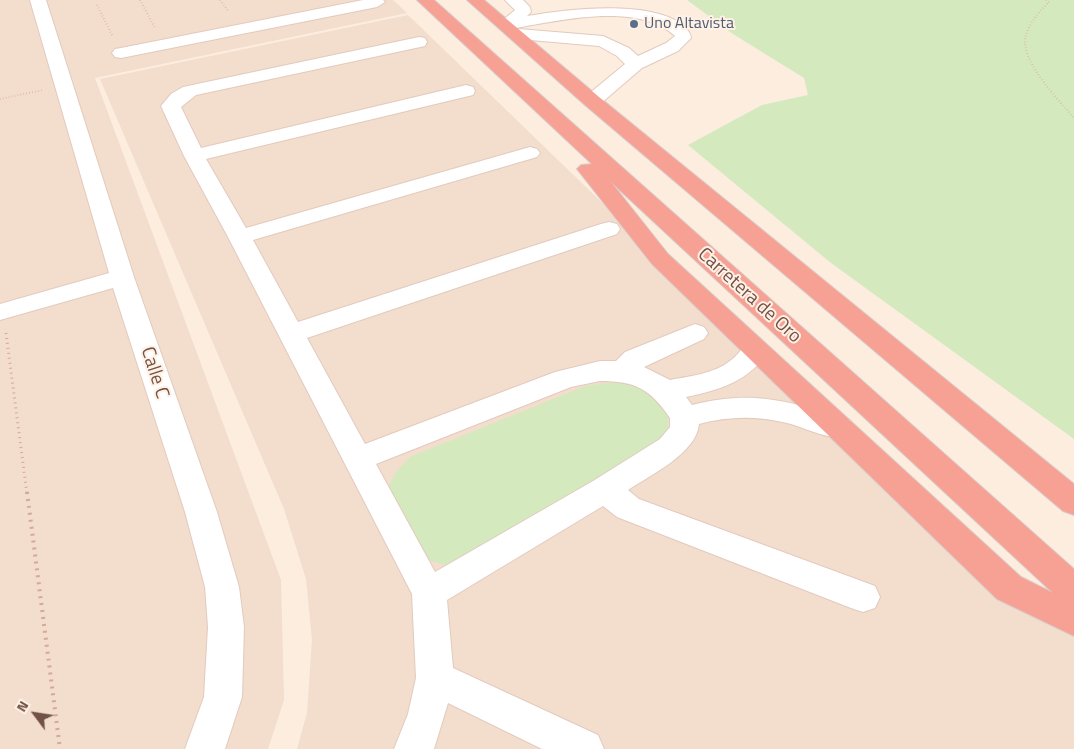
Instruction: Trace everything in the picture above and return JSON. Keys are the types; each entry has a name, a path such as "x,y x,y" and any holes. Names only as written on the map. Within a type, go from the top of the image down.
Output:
{"highway":[{"name":"Carretera de Oro","path":"425,0 1074,590"},
{"path":"475,0 592,101 1074,502"},
{"path":"526,93 562,145 598,179 660,258 1009,588 1074,620"}],"street":[{"name":"Calle C","path":"38,0 122,277 200,512 222,587 226,627 223,697 205,749"},
{"path":"121,53 377,2 375,0"},
{"path":"510,29 523,12 522,7 513,0"},
{"path":"510,29 601,11 619,10 665,19 683,35 683,38 677,44 636,64 592,101"},
{"path":"510,29 604,42 623,52 636,64"},
{"path":"414,749 427,714 435,678 430,593 290,334 240,237 194,156 171,106 178,98 190,91 419,42"},
{"path":"194,156 466,91"},
{"path":"240,237 530,153"},
{"path":"290,334 609,229"},
{"path":"2,312 122,277"},
{"path":"623,371 635,359 695,332"},
{"path":"666,392 713,381 733,372 750,360 756,350"},
{"path":"357,459 564,379 600,371 623,371 642,376 666,392 685,417 684,429 671,446 604,490 430,593"},
{"path":"685,417 730,407 764,409 792,414 840,428"},
{"path":"604,490 628,508 864,597"},
{"path":"435,678 584,749"}],"path":[{"path":"140,0 163,45"},
{"path":"1046,0 1049,2 1032,20 1025,42 1033,66 1074,118"},
{"path":"97,5 121,53"},
{"path":"0,99 64,86"},
{"path":"2,312 60,749"}],"shaded area":[{"path":"0,0 393,0 407,13 95,78 281,580 284,700 268,749 0,749"},
{"path":"408,15 679,277 1074,637 1074,749 297,749 307,713 312,640 306,579 284,509 100,79"}],"green space":[{"path":"687,0 1074,0 1074,439 831,263 688,145 762,105 808,95 804,78 733,34"},
{"path":"614,382 641,388 668,413 668,429 659,445 456,568 428,560 387,489 396,472 410,457 585,386"}],"place":[{"name":"Uno Altavista","path":"634,24"}]}
